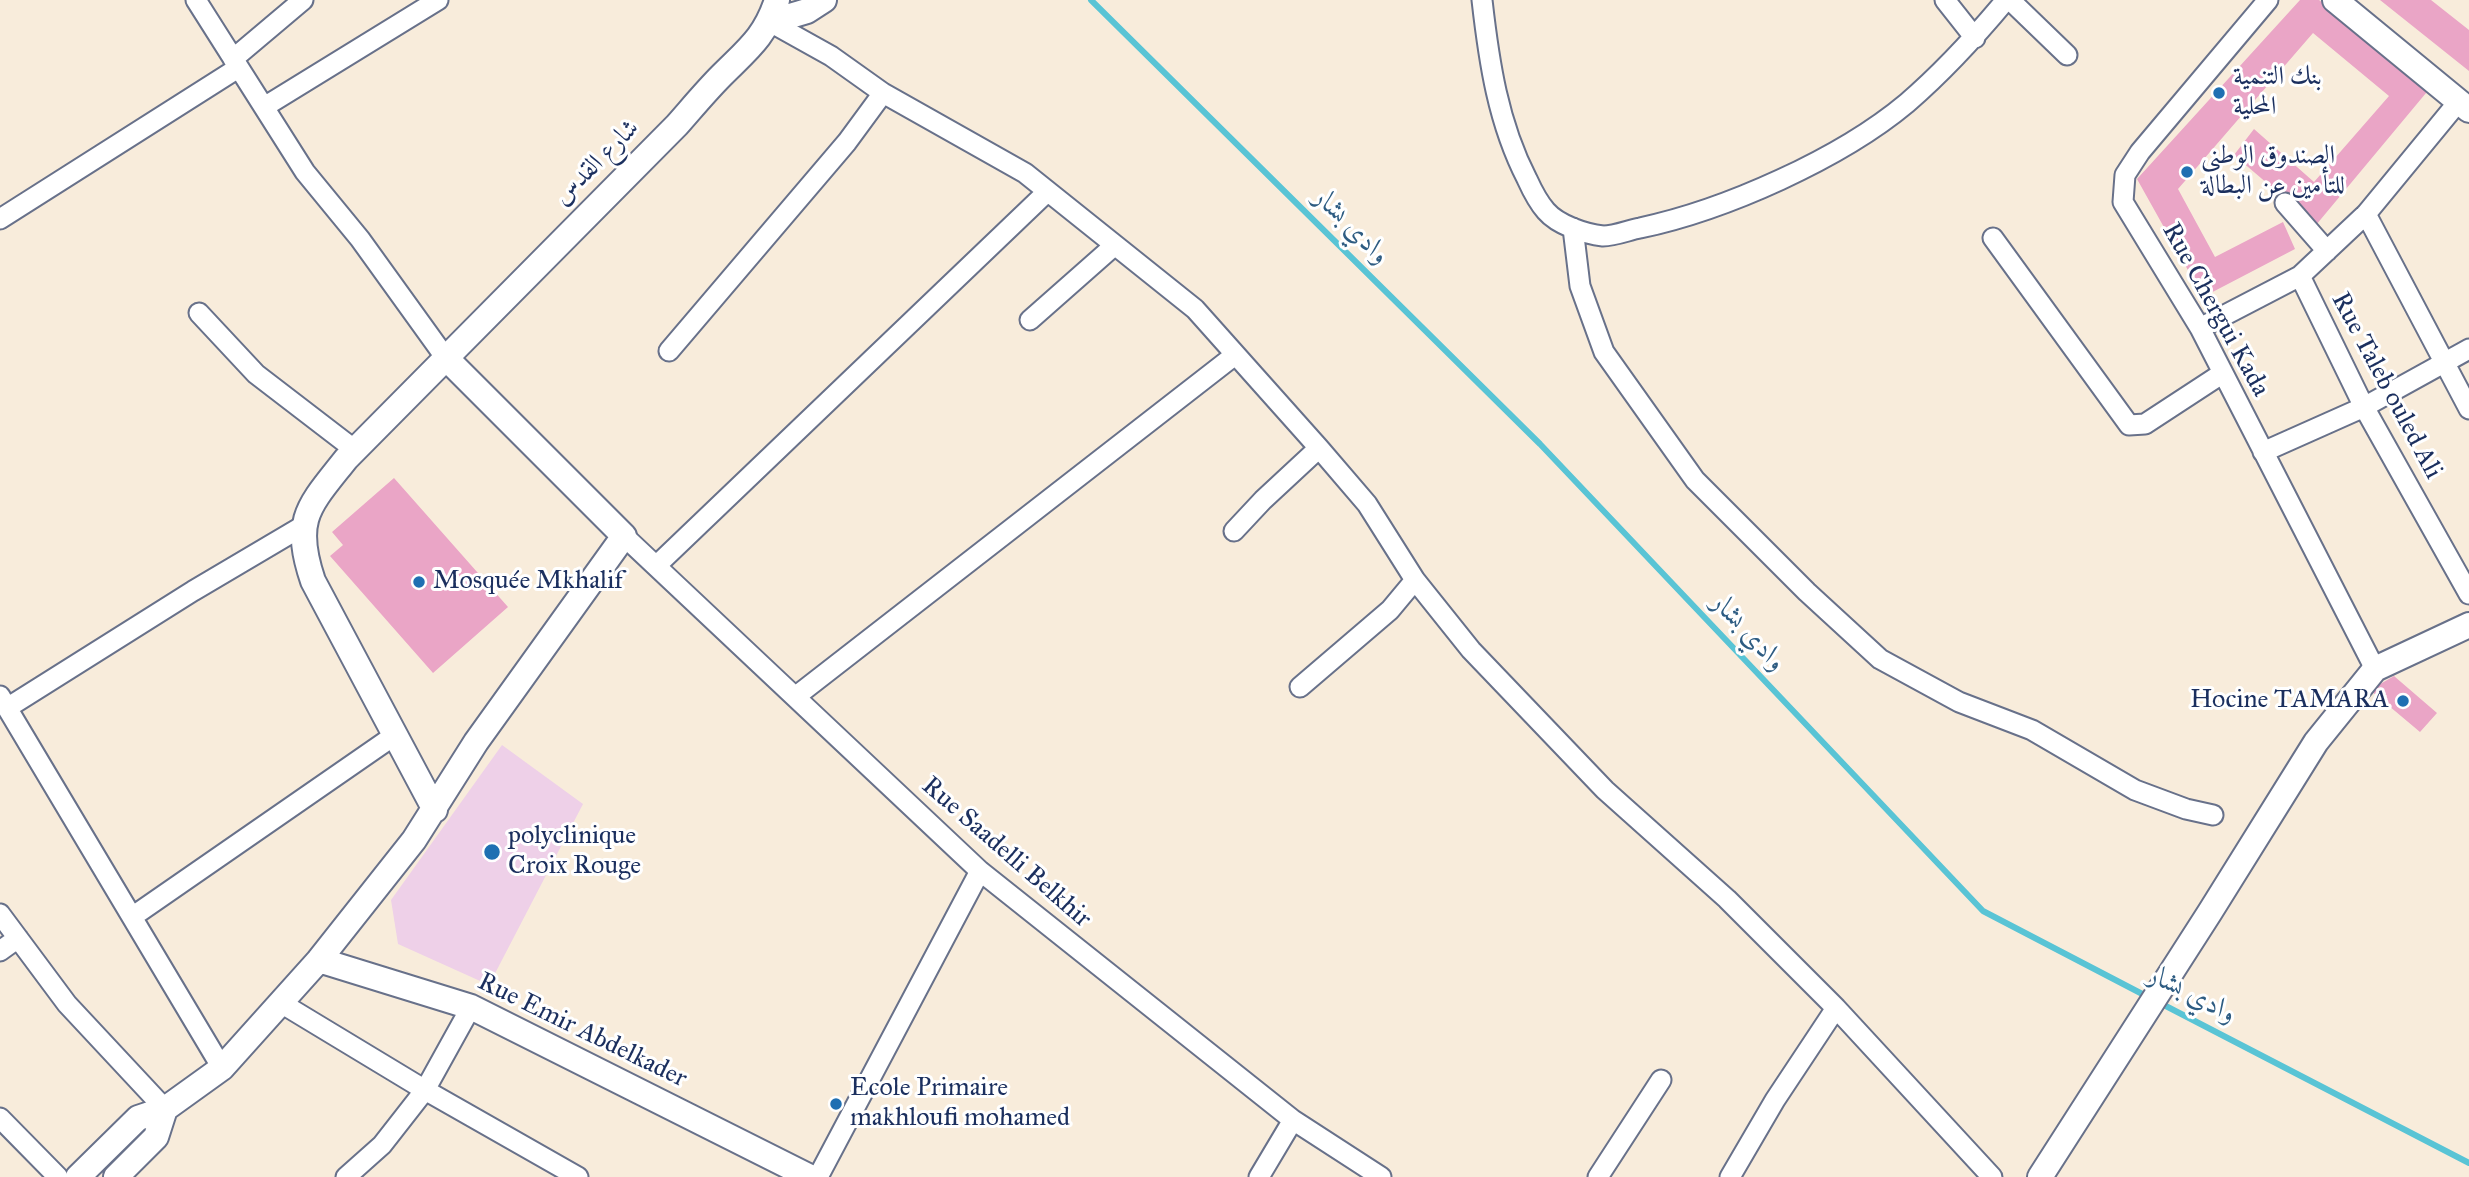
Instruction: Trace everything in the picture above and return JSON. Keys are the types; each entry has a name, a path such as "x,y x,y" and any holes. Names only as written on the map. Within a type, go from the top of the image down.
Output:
{"main road":[{"path":"773,11 807,11 824,0"},
{"path":"2335,0 2464,106"},
{"name":"شارع القدس","path":"303,526 312,505 355,450 677,125 722,74 746,54 773,11"},
{"path":"78,1177 138,1118 165,1110 222,1068 319,960 435,810 475,742 624,536 445,357"},
{"path":"303,526 303,553 313,581 435,810"},
{"path":"2045,1169 2316,743 2375,669 2469,625"},
{"name":"Rue Emir Abdelkader","path":"319,960 471,1007 810,1177"},
{"path":"116,1177 156,1137 165,1110"}],"street":[{"path":"196,0 305,172 360,239 445,357"},
{"path":"0,219 236,63 303,0"},
{"path":"264,107 438,0"},
{"path":"1482,0 1493,83 1515,156 1547,213 1573,228 1605,236 1677,220 1749,192 1833,153 1907,103 1975,38 2008,0 2067,55"},
{"path":"1945,0 1975,38"},
{"name":"Rue Chergui Kada","path":"2268,0 2140,152 2125,175 2123,202 2200,328 2375,669"},
{"path":"773,11 883,93 1025,173 1195,309 1367,504 1415,580 1471,650 1605,790 1727,900 1836,1008 1993,1177"},
{"path":"669,351 847,142 883,93"},
{"path":"2200,328 2300,276 2366,214 2464,106"},
{"path":"656,566 1046,192"},
{"path":"2285,204 2328,251"},
{"path":"2366,214 2469,408"},
{"path":"1573,228 1580,286 1604,352 1695,480 1807,592 1880,659 1959,702 2032,730 2135,790 2186,809 2213,815"},
{"path":"1993,238 2129,425 2145,424 2223,373"},
{"path":"1030,320 1115,245"},
{"name":"Rue Taleb ouled Ali","path":"2300,276 2364,407 2469,593"},
{"path":"199,313 256,374 355,450"},
{"path":"2263,452 2364,407 2469,349"},
{"path":"795,697 1235,355"},
{"path":"1234,531 1319,447"},
{"path":"222,1068 4,702 303,526"},
{"name":"Rue Saadelli Belkhir","path":"624,536 980,871 1293,1120 1381,1177"},
{"path":"1300,687 1390,610 1415,580"},
{"path":"132,917 395,735"},
{"path":"818,1177 980,871"},
{"path":"0,914 67,1004 165,1110"},
{"path":"0,951 18,937"},
{"path":"281,1003 425,1090 578,1177"},
{"path":"346,1177 382,1145 425,1090 471,1007"},
{"path":"1730,1177 1775,1100 1836,1008"},
{"path":"1598,1177 1661,1080"},
{"path":"0,1118 58,1177"},
{"path":"1259,1177 1293,1120"}],"shaded area":[{"name":"polyclinique Croix Rouge","path":"502,745 583,804 489,985 398,944 391,900"}],"building":[{"path":"2300,0 2319,0 2431,87 2316,225 2234,155 2254,129 2314,182 2389,96 2313,33 2178,189 2215,257 2283,222 2295,249 2203,297 2137,179"},
{"path":"2380,0 2431,0 2469,30 2469,71"},
{"name":"Mosquée Mkhalif","path":"394,478 508,607 433,673 330,556 343,545 332,532"},
{"name":"Hocine TAMARA","path":"2394,676 2437,713 2420,732 2370,690"}],"waterway":[{"name":"وادي بشار","path":"1091,0 1540,444 1983,911 2150,998"},
{"name":"وادي بشار","path":"2160,1003 2469,1163"}],"place":[{"name":"بنك التنمية المحلية","path":"2219,93"},
{"name":"الصندوق الوطني للتأمين عن البطالة","path":"2187,172"},
{"name":"Mosquée Mkhalif","path":"419,582"},
{"name":"Hocine TAMARA","path":"2403,701"},
{"name":"polyclinique Croix Rouge","path":"492,852"},
{"name":"Ecole Primaire makhloufi mohamed","path":"836,1104"}]}
